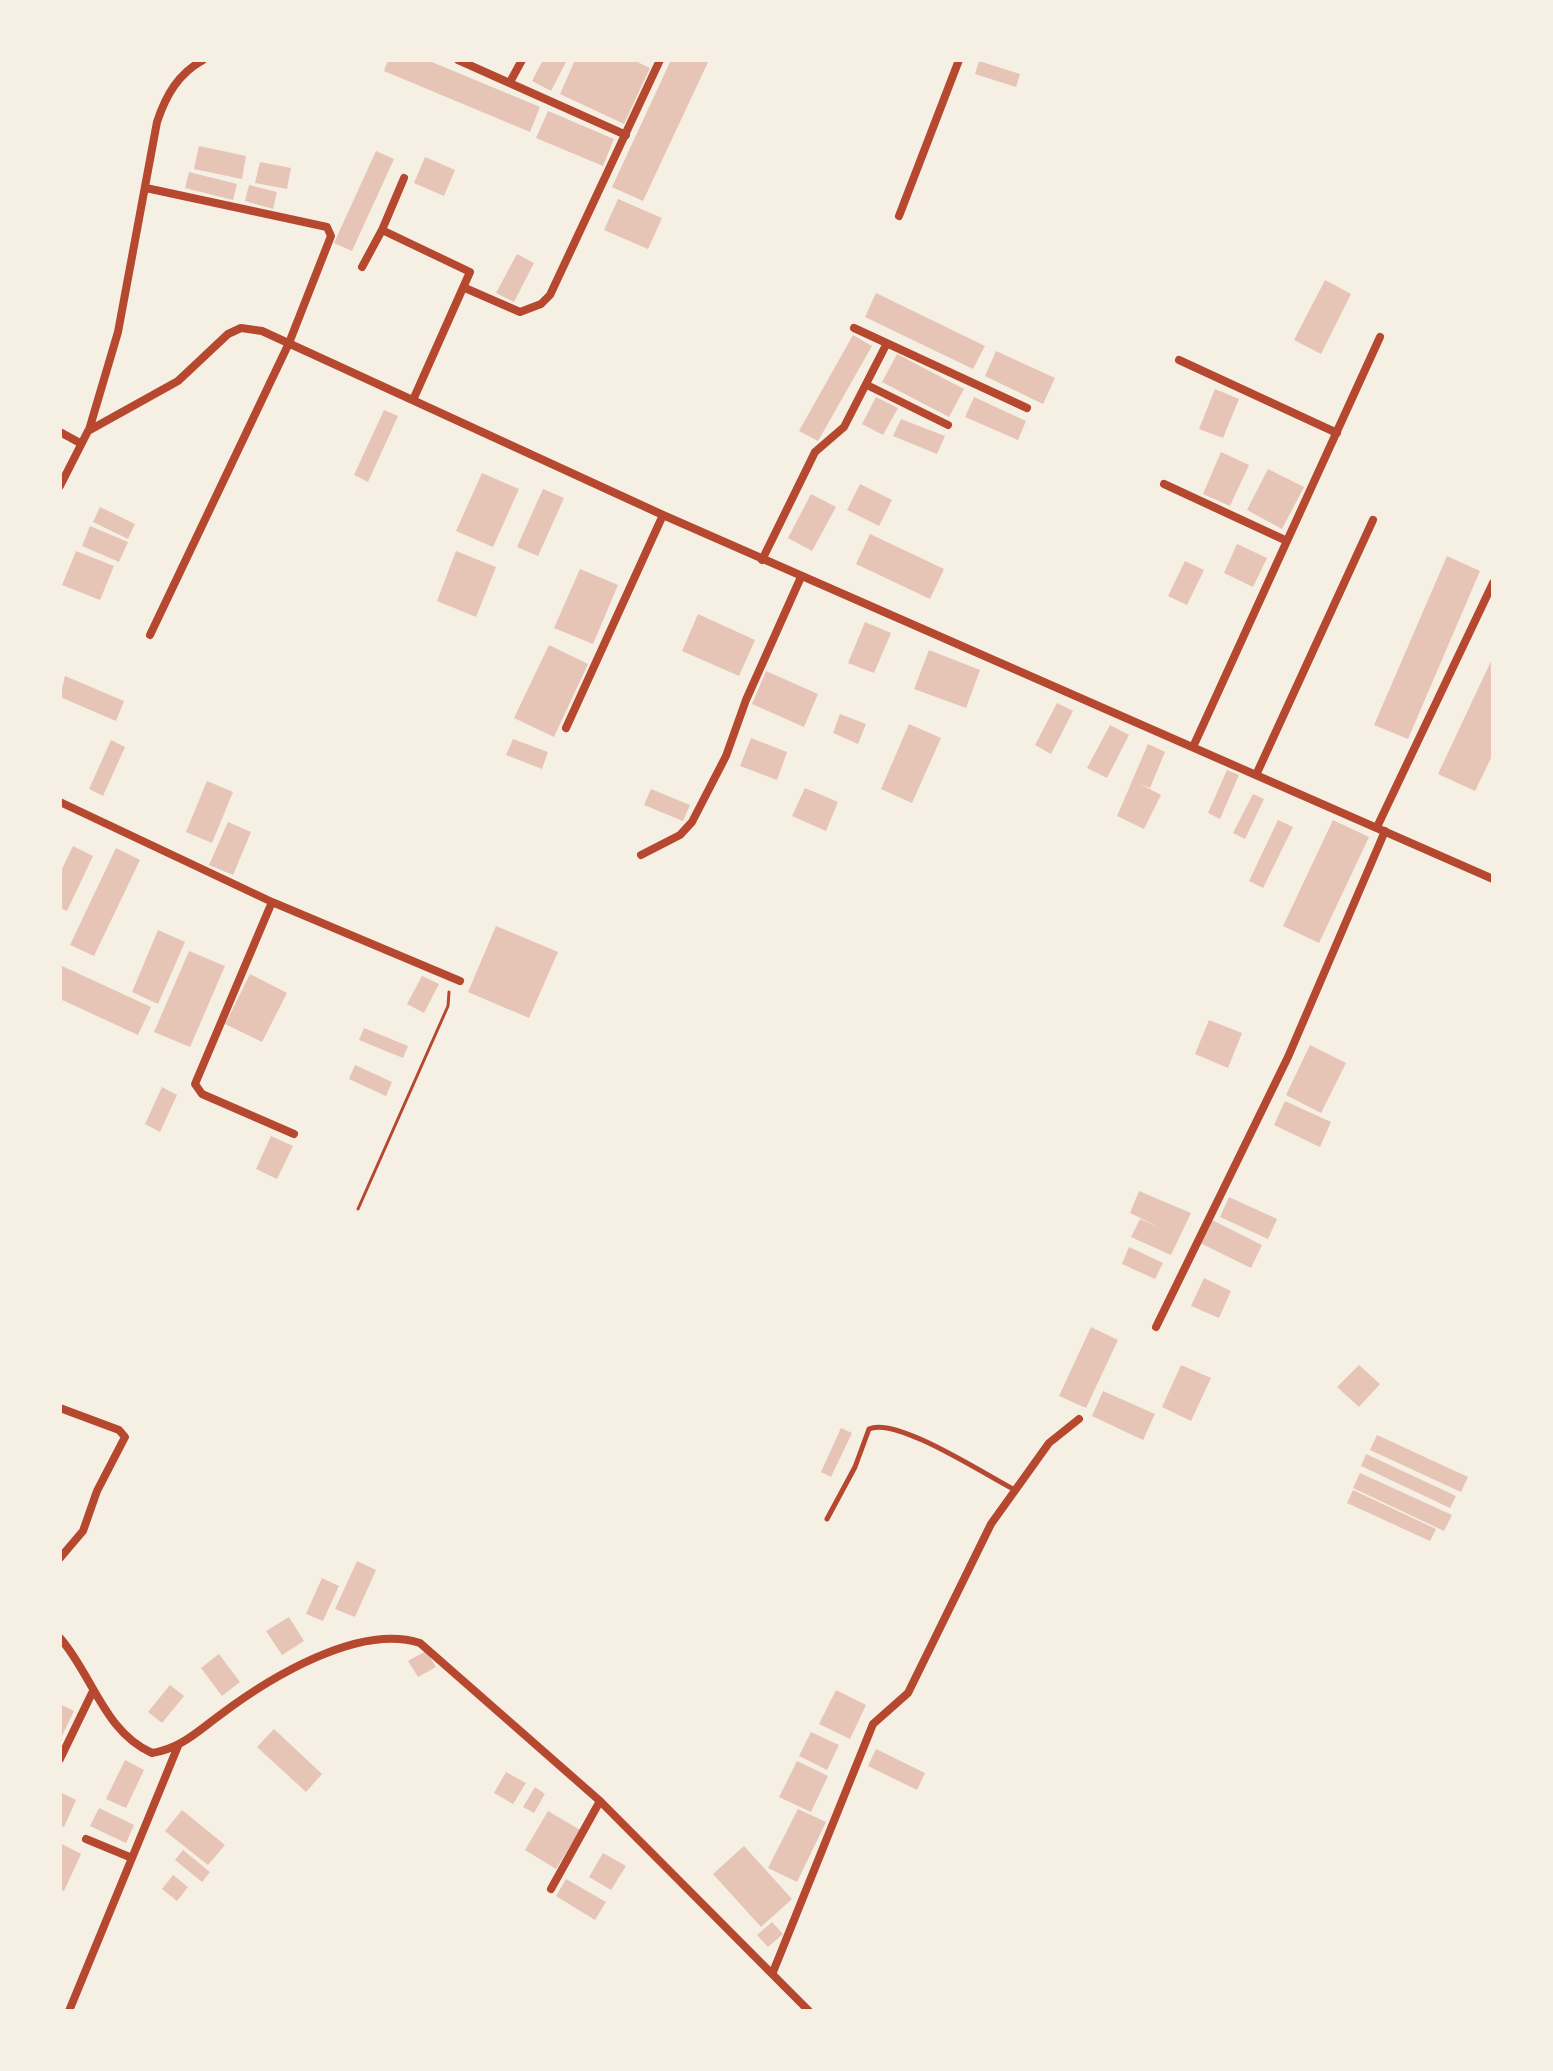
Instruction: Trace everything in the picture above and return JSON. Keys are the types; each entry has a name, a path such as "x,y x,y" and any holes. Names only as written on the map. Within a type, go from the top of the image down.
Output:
{"street":[{"path":"60,486 88,431 118,332 157,122 165,97 189,68 203,60"},
{"path":"458,60 626,135"},
{"path":"510,82 522,60"},
{"path":"465,288 520,312 541,304 559,280 660,60"},
{"path":"899,216 959,60"},
{"path":"362,267 404,178"},
{"path":"146,188 299,218 330,230 289,343 150,635"},
{"path":"382,230 466,269 471,277 413,400"},
{"path":"88,431 178,381 228,334 241,328 262,331 762,560 1493,879"},
{"path":"854,328 1027,408"},
{"path":"1193,747 1380,337"},
{"path":"762,560 815,452 844,427 887,343"},
{"path":"1179,360 1337,433"},
{"path":"867,385 948,425"},
{"path":"60,432 80,443"},
{"path":"1164,484 1287,541"},
{"path":"566,728 663,515"},
{"path":"1256,775 1373,520"},
{"path":"641,855 680,835 692,822 726,756 746,700 801,577"},
{"path":"1156,1327 1288,1057 1381,829 1493,583"},
{"path":"60,802 272,902 456,979"},
{"path":"272,902 195,1084 202,1094 294,1134"},
{"path":"60,1408 119,1430 125,1437 97,1491 83,1531 60,1558"},
{"path":"773,1972 873,1724 908,1693 964,1573 1015,1490 1049,1443 1079,1419"},
{"path":"60,1638 92,1693 140,1748 152,1753 178,1746 220,1714 326,1651 403,1637 420,1643 600,1801 809,2011"},
{"path":"60,1759 92,1693"},
{"path":"69,2011 178,1746"},
{"path":"551,1889 600,1801"},
{"path":"86,1839 132,1858"}],"lane":[{"path":"827,1519 855,1467 869,1429 875,1426 896,1430 923,1442 1015,1490"}],"path":[{"path":"358,1209 448,1006 456,979"}],"building":[{"path":"388,60 427,60 540,107 530,132 384,71"},
{"path":"543,60 567,60 551,91 532,81"},
{"path":"575,60 633,60 650,68 624,124 560,94"},
{"path":"671,60 709,60 643,201 612,187"},
{"path":"979,61 1020,74 1016,87 975,74"},
{"path":"548,111 614,139 603,166 536,138"},
{"path":"199,146 246,156 242,179 194,169"},
{"path":"376,151 394,159 352,251 334,243"},
{"path":"425,157 455,170 444,196 414,183"},
{"path":"260,162 291,168 287,189 255,183"},
{"path":"189,172 237,184 233,200 185,188"},
{"path":"249,185 277,192 273,209 245,201"},
{"path":"618,199 662,218 648,249 604,230"},
{"path":"517,254 534,263 514,302 496,293"},
{"path":"1325,280 1351,294 1321,354 1294,340"},
{"path":"876,293 985,346 973,369 865,317"},
{"path":"853,335 872,346 818,441 799,431"},
{"path":"996,351 1055,378 1043,404 985,376"},
{"path":"897,354 964,389 949,417 882,382"},
{"path":"1215,389 1239,399 1223,438 1199,429"},
{"path":"876,397 898,408 883,435 862,424"},
{"path":"974,397 1026,421 1018,440 965,417"},
{"path":"384,410 398,416 368,482 354,475"},
{"path":"901,419 945,436 937,454 893,436"},
{"path":"1221,452 1249,465 1230,506 1203,494"},
{"path":"1268,469 1304,487 1282,529 1247,510"},
{"path":"482,473 519,489 493,547 456,531"},
{"path":"860,484 892,500 879,526 847,510"},
{"path":"543,489 564,498 538,556 517,547"},
{"path":"811,494 836,507 812,551 788,538"},
{"path":"100,507 135,524 128,539 93,522"},
{"path":"90,526 128,542 119,562 82,546"},
{"path":"870,534 944,569 930,599 856,564"},
{"path":"1237,544 1267,558 1253,587 1224,573"},
{"path":"76,551 114,566 100,600 62,585"},
{"path":"456,551 496,567 476,617 437,601"},
{"path":"1447,556 1480,571 1408,739 1374,725"},
{"path":"1185,561 1204,570 1187,605 1168,596"},
{"path":"580,569 618,585 593,644 554,628"},
{"path":"698,614 755,640 739,676 682,651"},
{"path":"865,622 891,633 874,673 848,663"},
{"path":"549,645 588,664 554,737 514,718"},
{"path":"929,650 980,670 966,708 914,689"},
{"path":"1493,657 1493,754 1475,791 1438,774"},
{"path":"766,671 818,694 804,727 752,704"},
{"path":"65,676 124,701 116,721 60,697"},
{"path":"1057,703 1073,711 1051,754 1035,745"},
{"path":"840,714 866,724 858,744 833,733"},
{"path":"909,724 941,738 912,803 881,789"},
{"path":"1110,725 1129,735 1107,778 1087,768"},
{"path":"751,738 787,752 777,780 740,766"},
{"path":"513,739 548,752 542,769 506,755"},
{"path":"111,740 125,747 103,796 89,789"},
{"path":"1148,744 1165,752 1150,788 1140,784 1161,795 1144,829 1117,816"},
{"path":"1227,770 1239,775 1220,819 1208,813"},
{"path":"207,781 233,792 212,843 186,832"},
{"path":"805,788 838,802 826,831 792,816"},
{"path":"651,789 690,805 683,821 644,805"},
{"path":"1253,794 1264,799 1245,839 1233,833"},
{"path":"1278,820 1293,827 1263,888 1249,881"},
{"path":"1333,820 1369,837 1319,943 1283,926"},
{"path":"228,822 251,832 233,875 209,865"},
{"path":"73,846 93,856 67,911 60,908 60,873"},
{"path":"116,848 140,860 94,956 70,945"},
{"path":"496,926 558,952 529,1018 468,992"},
{"path":"158,930 185,942 158,1004 132,992"},
{"path":"189,951 225,966 190,1047 154,1032"},
{"path":"62,966 151,1007 138,1035 60,999"},
{"path":"250,974 287,993 262,1042 225,1024"},
{"path":"422,976 439,984 424,1013 407,1004"},
{"path":"1209,1020 1242,1033 1228,1068 1195,1054"},
{"path":"364,1028 408,1046 403,1058 359,1040"},
{"path":"1310,1045 1346,1063 1321,1113 1286,1095"},
{"path":"355,1065 392,1082 386,1096 349,1079"},
{"path":"162,1087 177,1095 160,1132 145,1124"},
{"path":"1285,1101 1331,1122 1320,1147 1274,1125"},
{"path":"271,1136 293,1146 277,1179 256,1169"},
{"path":"1139,1191 1191,1213 1171,1255 1131,1237 1140,1219 1159,1227 1130,1213"},
{"path":"1229,1197 1277,1219 1268,1239 1220,1217"},
{"path":"1212,1220 1262,1245 1251,1268 1200,1243"},
{"path":"1129,1247 1163,1263 1155,1279 1122,1264"},
{"path":"1204,1278 1231,1291 1219,1318 1191,1306"},
{"path":"1091,1327 1118,1340 1086,1408 1059,1396"},
{"path":"1181,1365 1211,1378 1191,1421 1162,1407"},
{"path":"1359,1365 1380,1384 1359,1407 1337,1387"},
{"path":"1103,1391 1155,1414 1143,1440 1092,1416"},
{"path":"841,1428 852,1433 831,1477 821,1472"},
{"path":"1377,1435 1468,1477 1461,1492 1370,1450"},
{"path":"1366,1454 1456,1496 1450,1508 1361,1466"},
{"path":"1360,1473 1452,1515 1444,1531 1353,1488"},
{"path":"1353,1490 1436,1529 1430,1541 1347,1503"},
{"path":"357,1561 376,1570 355,1617 335,1609"},
{"path":"322,1578 339,1586 323,1621 306,1614"},
{"path":"289,1617 304,1641 282,1655 266,1631"},
{"path":"426,1651 436,1667 418,1677 408,1661"},
{"path":"219,1654 240,1682 222,1696 201,1668"},
{"path":"170,1685 184,1696 162,1723 148,1712"},
{"path":"836,1690 866,1705 850,1739 819,1724"},
{"path":"60,1704 74,1711 60,1740"},
{"path":"274,1729 322,1774 306,1792 257,1747"},
{"path":"811,1732 839,1745 827,1770 799,1756"},
{"path":"876,1749 925,1773 917,1790 868,1766"},
{"path":"125,1760 144,1770 126,1808 106,1799"},
{"path":"797,1761 828,1776 811,1812 779,1797"},
{"path":"506,1772 526,1783 513,1804 494,1793"},
{"path":"535,1787 545,1794 534,1813 523,1807"},
{"path":"60,1792 76,1800 64,1827 60,1825"},
{"path":"99,1808 134,1825 126,1843 90,1826"},
{"path":"798,1809 826,1822 797,1882 768,1868"},
{"path":"182,1810 225,1845 208,1865 165,1831"},
{"path":"548,1811 580,1830 556,1869 525,1850"},
{"path":"62,1844 81,1854 64,1891 60,1889"},
{"path":"744,1846 792,1899 761,1927 713,1874"},
{"path":"183,1850 210,1872 202,1882 175,1860"},
{"path":"603,1853 626,1866 611,1890 589,1877"},
{"path":"173,1875 188,1887 177,1901 162,1889"},
{"path":"566,1879 606,1902 595,1920 556,1896"},
{"path":"772,1922 783,1934 768,1947 757,1935"}]}
